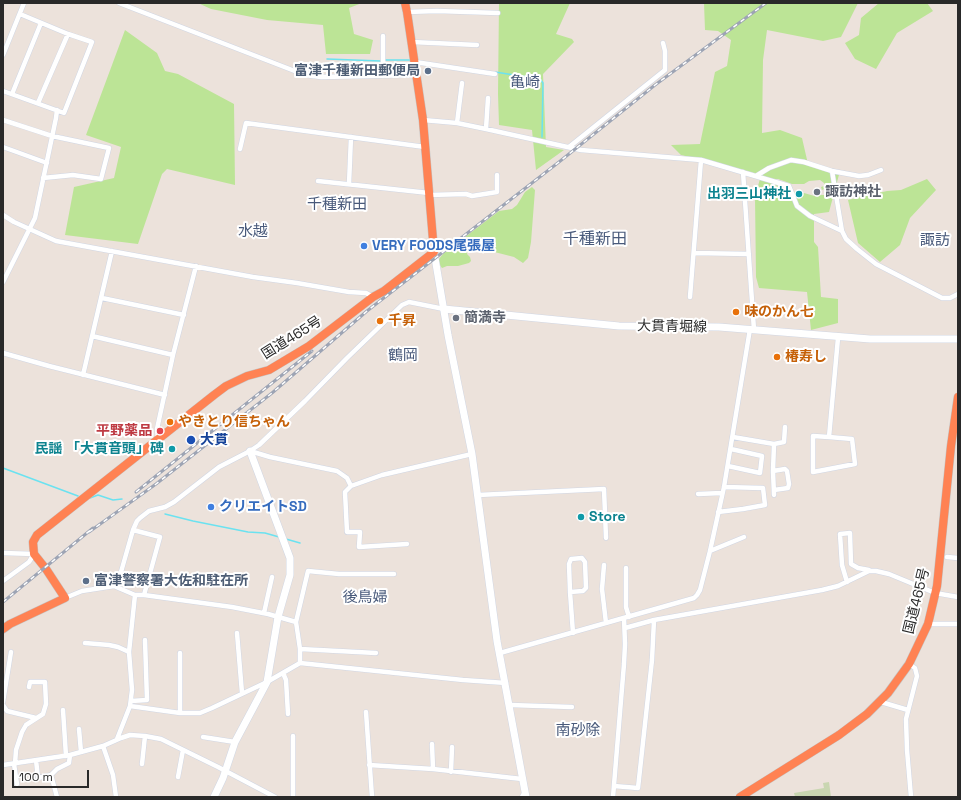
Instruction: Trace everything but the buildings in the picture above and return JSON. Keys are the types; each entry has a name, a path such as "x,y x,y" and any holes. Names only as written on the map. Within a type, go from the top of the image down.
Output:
{"highway":[{"path":"405,3 423,120 434,252"},
{"name":"国道465号","path":"34,554 32,542 37,535 226,386 247,376 269,370 303,350 373,297 384,291 434,252"},
{"name":"国道465号","path":"740,797 839,734 867,714 881,702 909,664 928,624 935,593 955,445 958,397"},
{"path":"3,629 10,624 65,598 34,554"}],"street":[{"path":"3,55 24,3"},
{"path":"119,3 305,75 321,77 416,75"},
{"path":"407,12 437,11 498,13"},
{"path":"3,91 64,113 92,42 68,34 20,14"},
{"path":"12,94 41,23"},
{"path":"38,103 68,34"},
{"path":"383,36 383,76"},
{"path":"412,42 477,45"},
{"path":"569,147 665,70 663,42"},
{"path":"415,62 495,74"},
{"path":"457,123 462,83"},
{"path":"486,128 488,98"},
{"path":"3,282 35,218 57,110"},
{"path":"3,120 52,136 109,148 102,179 73,175 43,178"},
{"path":"423,120 457,123 486,128 569,147 602,152 701,160 789,186 797,206 810,216 842,231"},
{"path":"240,149 246,123 425,147"},
{"path":"349,184 352,137"},
{"path":"3,147 47,162"},
{"path":"690,297 701,160"},
{"path":"756,176 769,168 791,160 804,162 832,171 863,176 881,170"},
{"path":"832,171 842,231 846,239 876,264 942,298 950,298 958,294"},
{"path":"500,653 694,598 700,590 724,487 752,329 749,254 743,172"},
{"path":"318,181 429,194 466,194 472,196 497,192 497,174"},
{"path":"3,215 14,222 56,241 253,277 297,282 349,292 366,293 373,297"},
{"path":"83,375 112,251"},
{"path":"434,252 472,454 500,653 524,795"},
{"path":"694,253 749,254"},
{"path":"158,439 157,428 173,355 196,266"},
{"path":"102,298 184,315"},
{"path":"114,586 120,579 133,530 137,522 144,514 174,502 219,468 259,445 402,305 409,302 444,309"},
{"name":"大貫青堀線","path":"444,309 619,326 752,329 838,338 958,339"},
{"path":"92,336 173,355"},
{"path":"829,437 838,338"},
{"path":"3,353 83,375 165,395"},
{"path":"733,437 774,444 784,442 785,427"},
{"path":"813,436 829,437 852,439 855,464 813,472 813,436"},
{"path":"774,444 774,495"},
{"path":"728,466 760,474 762,456 731,449"},
{"path":"250,451 270,457 337,471 347,478 351,486"},
{"path":"214,797 235,742 267,682 278,617 290,575 290,558 250,451"},
{"path":"407,544 359,547 360,532 347,532 345,492 351,486 382,475 472,454"},
{"path":"773,471 785,469 789,484 788,488 774,490"},
{"path":"718,512 765,505 763,488 724,487"},
{"path":"478,495 604,489 606,538"},
{"path":"698,494 722,493"},
{"path":"133,530 160,537 144,595"},
{"path":"847,582 842,565 840,534 850,533 851,564 858,568 876,570 890,574 935,593 958,597"},
{"path":"710,551 744,537"},
{"path":"3,553 34,554"},
{"path":"3,581 29,562 34,554"},
{"path":"947,557 958,558"},
{"path":"570,592 583,591 586,588 585,562 582,558 571,559 569,561 570,592 573,633"},
{"path":"604,565 602,589 606,623"},
{"path":"613,797 624,664 624,628 627,617 626,568"},
{"path":"624,628 654,620 822,590 838,586 869,570"},
{"path":"300,663 300,649 296,622 308,571 339,574 394,574"},
{"path":"264,613 272,577"},
{"path":"65,598 82,592 114,586 135,595 232,607 264,613 296,622"},
{"path":"117,739 130,704 132,690 129,652 135,595"},
{"path":"614,786 638,788 652,660 654,620"},
{"path":"928,624 958,624"},
{"path":"237,633 242,694"},
{"path":"130,704 147,700 145,640"},
{"path":"85,643 109,645 129,652"},
{"path":"300,649 376,653"},
{"path":"11,652 4,679 3,703 8,711 36,718"},
{"path":"180,653 180,713"},
{"path":"130,704 180,713 200,712 212,708 267,682 300,663 506,683"},
{"path":"909,664 915,668 917,676 908,710 906,729 912,797"},
{"path":"283,673 286,680 288,714"},
{"path":"17,784 14,764 16,750 22,732 26,725 43,714 46,704 45,682 30,682 29,687"},
{"path":"881,702 908,710"},
{"path":"510,705 572,707"},
{"path":"36,760 38,778 51,775 57,769 68,763 63,710"},
{"path":"366,712 372,797"},
{"path":"79,729 81,752"},
{"path":"3,765 68,756 103,746 117,739 130,735 145,736 160,739 275,797"},
{"path":"142,764 145,736"},
{"path":"293,736 293,797"},
{"path":"203,737 235,742"},
{"path":"432,744 433,769"},
{"path":"103,746 113,775 116,797"},
{"path":"451,772 452,747"},
{"path":"178,777 183,750"},
{"path":"369,765 433,769 522,779"},
{"path":"51,775 57,797"}],"green space":[{"path":"198,3 362,3 349,8 354,34 373,40 370,54 326,54 323,25 267,20 211,9"},
{"path":"499,3 570,3 556,34 572,39 574,42 543,74 546,147 564,150 536,170 532,130 499,125"},
{"path":"704,3 858,3 841,37 823,41 767,30 763,60 762,133 780,130 802,138 808,164 840,171 829,212 814,214 814,242 818,247 821,297 838,299 838,323 811,330 807,292 759,288 756,277 755,197 761,175 681,155 671,145 700,144 715,72 727,66 731,40 718,31 705,30","holes":["773,179 778,179 792,184 804,184 809,181 820,180 824,183 824,186 821,187 822,190 824,189 826,192 825,195 820,195 818,197 797,191 794,192 794,195 787,187 775,185 772,182"]},
{"path":"879,3 927,3 933,11 897,33 876,69 855,59 845,43 859,35 861,18"},
{"path":"125,30 157,53 165,71 178,74 234,104 235,185 167,169 162,174 138,244 65,235 74,187 114,178 121,147 86,135"},
{"path":"927,179 936,190 910,218 900,245 880,262 858,243 848,200 887,191 901,190"},
{"path":"532,187 535,190 531,242 528,258 523,263 514,257 471,246 467,254 471,261 469,263 442,268 439,264 439,259 443,254 499,211 512,209 517,205 525,192"},
{"path":"829,782 831,797 795,797 794,793 824,788 823,783"}],"waterway":[{"path":"327,59 381,61"},
{"path":"385,60 411,60"},
{"path":"495,72 540,79 543,83 542,137"},
{"path":"3,468 78,496"},
{"path":"90,498 98,495 113,500 122,499"},
{"path":"165,514 193,521 248,532 265,533 279,537"},
{"path":"286,539 300,543"}],"railway":[{"path":"89,532 156,484 272,393 367,311 559,162 655,85 766,3"},
{"path":"136,492 312,351"},
{"path":"3,602 93,528"}],"place":[{"name":"富津千種新田郵便局","path":"428,71"},
{"name":"諏訪神社","path":"817,192"},
{"name":"出羽三山神社","path":"799,194"},
{"name":"VERY FOODS尾張屋","path":"364,246"},
{"name":"味のかん七","path":"736,312"},
{"name":"簡満寺","path":"456,318"},
{"name":"千昇","path":"380,321"},
{"name":"椿寿し","path":"777,357"},
{"name":"やきとり信ちゃん","path":"170,422"},
{"name":"平野薬品","path":"160,431"},
{"name":"大貫","path":"191,440"},
{"name":"民謡 「大貫音頭」碑","path":"172,449"},
{"name":"クリエイトSD","path":"211,507"},
{"name":"Store","path":"581,517"},
{"name":"富津警察署大佐和駐在所","path":"86,581"}],"district":[{"name":"亀崎","path":"525,83"},
{"name":"千種新田","path":"337,205"},
{"name":"水越","path":"253,232"},
{"name":"千種新田","path":"595,240"},
{"name":"諏訪","path":"935,241"},
{"name":"鶴岡","path":"403,356"},
{"name":"後鳥婦","path":"365,598"},
{"name":"南砂除","path":"578,731"}]}
